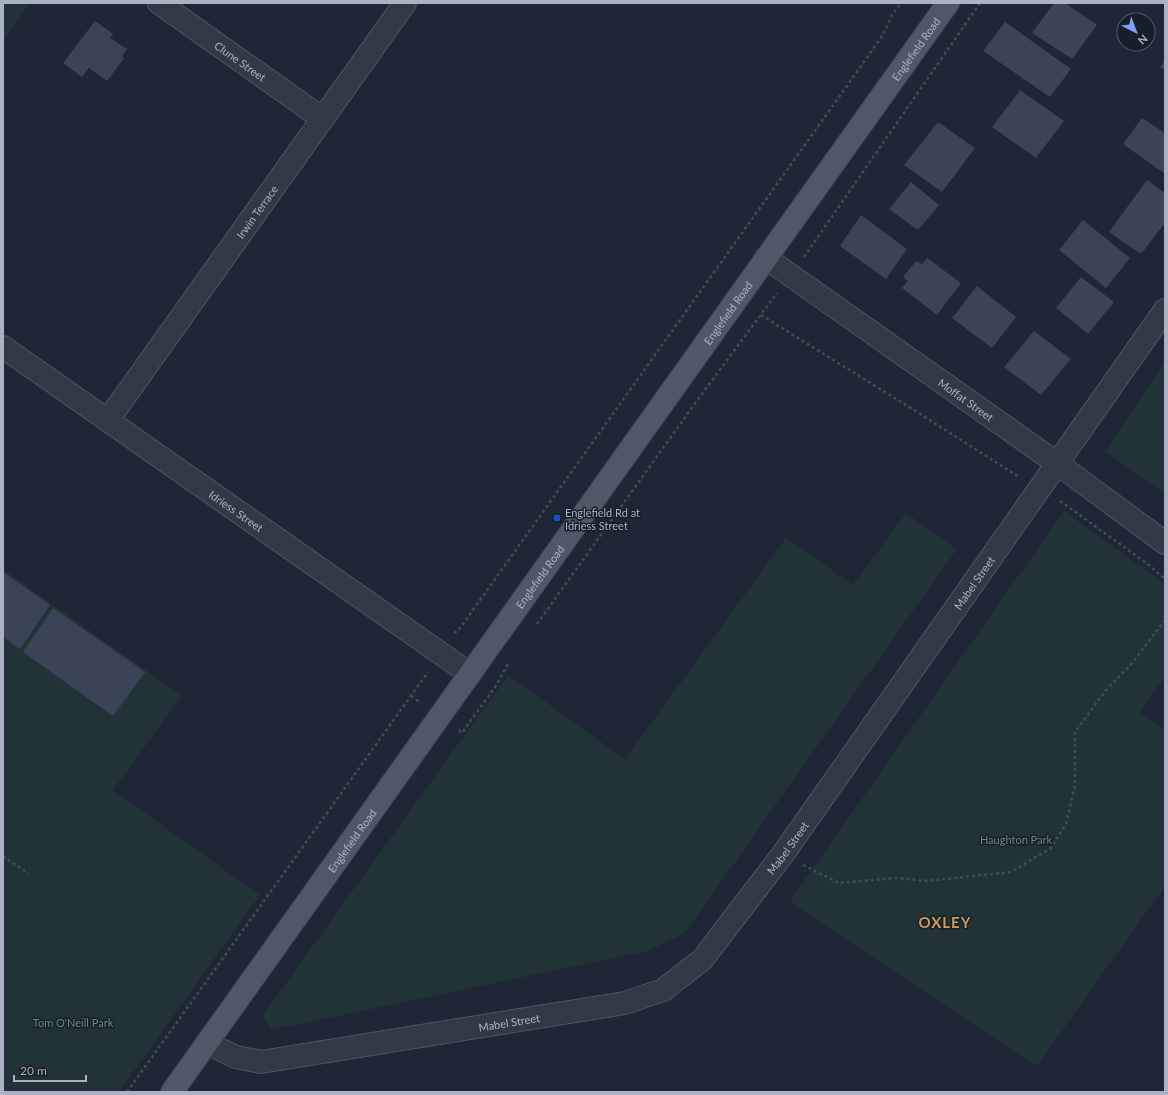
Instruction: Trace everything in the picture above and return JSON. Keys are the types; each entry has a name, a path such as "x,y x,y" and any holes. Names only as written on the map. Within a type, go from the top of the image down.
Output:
{"main road":[{"name":"Englefield Road","path":"172,1092 948,3"}],"street":[{"name":"Clune Street","path":"159,3 323,119"},
{"name":"Irwin Terrace","path":"108,420 405,3"},
{"name":"Moffat Street","path":"766,258 1058,464 1165,542"},
{"name":"Mabel Street","path":"207,1043 236,1057 261,1062 625,1003 663,990 702,960 783,854 1165,310"},
{"name":"Idriess Street","path":"3,347 470,674"}],"path":[{"path":"127,1092 441,654 452,634 458,631 878,42 892,15 901,3"},
{"path":"761,315 1066,504 1149,565 1165,579"},
{"path":"783,854 839,883 896,878 927,881 1011,872 1051,848 1066,824 1075,785 1075,732 1106,690 1133,662 1165,620"},
{"path":"3,856 29,874"}],"green space":[{"path":"3,3 30,3 3,42"},
{"path":"1165,361 1165,494 1106,452"},
{"name":"Haughton Park","path":"1064,511 1165,584 1165,677 1140,712 1165,729 1165,805 1163,809 1165,811 1165,886 1037,1066 790,901"},
{"path":"906,513 957,549 684,934 647,951 271,1030 263,1015 508,675 625,759 786,538 853,585"},
{"name":"Tom O'Neill Park","path":"3,569 182,696 113,790 260,895 119,1092 3,1092"}],"building":[{"path":"1054,3 1065,3 1097,25 1072,59 1032,33"},
{"path":"95,21 113,34 110,38 127,49 122,56 124,58 107,81 89,68 82,77 63,63"},
{"path":"1005,22 1071,69 1050,97 983,51"},
{"path":"1165,60 1165,71 1160,67"},
{"path":"1020,90 1064,121 1036,158 992,127"},
{"path":"1142,118 1165,133 1165,174 1123,144"},
{"path":"938,122 975,148 942,192 904,165"},
{"path":"1147,180 1165,193 1165,223 1141,254 1109,232"},
{"path":"911,182 939,205 918,230 889,209"},
{"path":"861,215 907,249 886,279 840,246"},
{"path":"1083,220 1130,258 1106,288 1059,250"},
{"path":"927,258 961,283 937,315 902,288 908,281 903,277 916,261 922,264"},
{"path":"1081,277 1114,302 1088,334 1056,308"},
{"path":"977,286 1016,317 992,348 952,318"},
{"path":"1034,331 1071,359 1041,395 1004,367"},
{"path":"3,572 50,605 20,649 3,637"},
{"path":"53,608 145,672 113,716 23,652"}],"place":[{"name":"Englefield Rd at Idriess Street","path":"557,518"}],"district":[{"name":"OXLEY","path":"945,922"}]}
